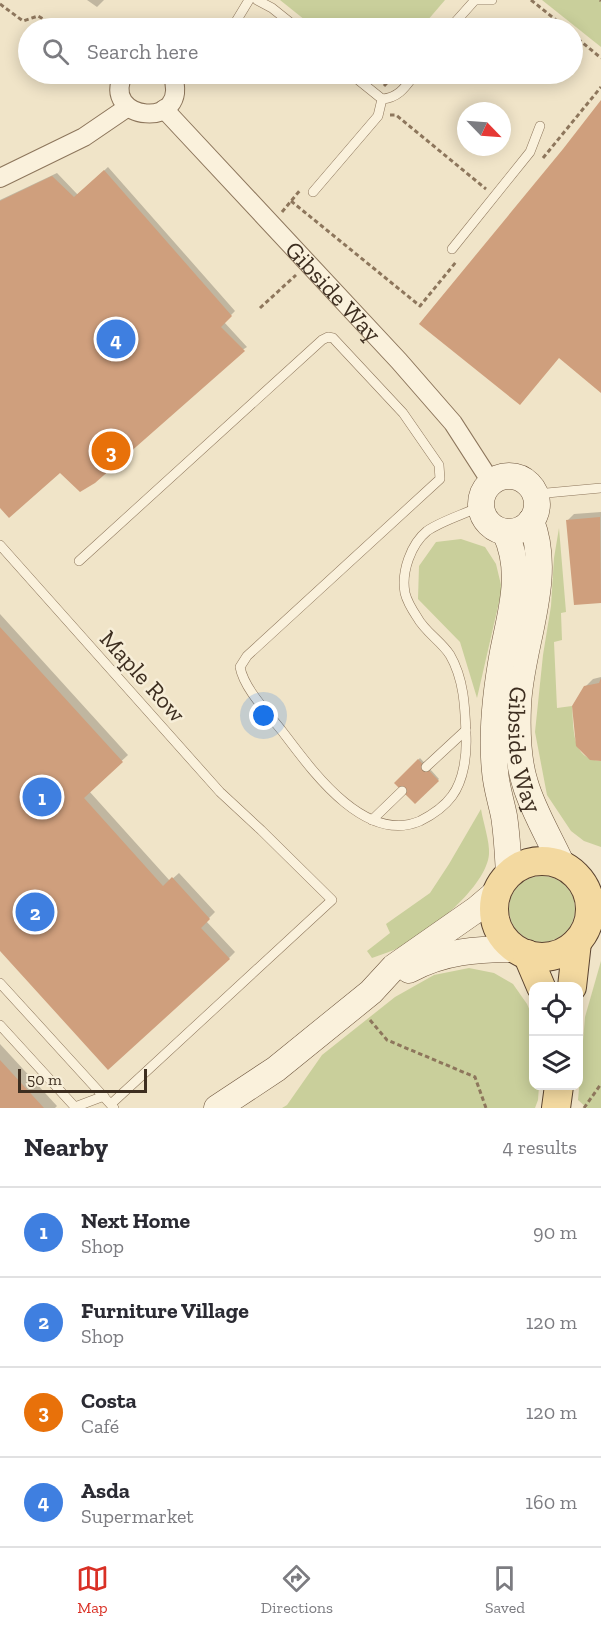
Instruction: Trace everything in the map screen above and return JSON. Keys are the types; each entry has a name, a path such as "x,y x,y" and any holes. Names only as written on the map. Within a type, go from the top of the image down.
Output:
{"main road":[{"path":"539,982 521,952 506,940 499,930 495,918 495,905 503,884 521,866 549,861 579,870 588,896 590,910 587,934 573,982"},
{"path":"521,952 540,957 554,956 566,951 587,934"},
{"path":"556,1108 559,1090"}],"street":[{"path":"121,84 121,96 128,107 144,115 154,114 164,109 172,101 175,84"},
{"path":"0,178 84,137 128,107"},
{"name":"Gibside Way","path":"164,109 399,361 453,423 491,482"},
{"path":"481,506 483,493 491,482 508,475 525,480 536,495"},
{"name":"Gibside Way","path":"536,495 537,509 531,521 536,534 537,589 535,611 518,694 519,755 529,796 579,870"},
{"name":"Gibside Way","path":"481,506 486,520 498,530 505,532 512,547 516,565 515,584 500,672 493,742 495,772 507,838 503,884"},
{"path":"505,532 520,530 531,521"},
{"path":"217,1108 276,1069 364,998 394,967 477,909 503,884"},
{"path":"364,998 413,968 449,954 466,950 521,952"}],"lane":[{"path":"238,18 249,0"},
{"path":"257,0 284,18"},
{"path":"459,18 475,0 492,0"},
{"path":"363,84 382,99 392,98 407,84"},
{"path":"313,192 378,116 382,99"},
{"path":"452,249 530,152 540,126"},
{"path":"79,561 322,340 328,337 339,342 403,413 439,465 440,479 247,656 240,668 244,682 302,757 342,801 379,824 398,827 421,820 440,808 453,795 464,764 466,730 463,690 450,655 418,619 405,594 407,562 414,545 428,531 481,506"},
{"path":"536,495 601,488"},
{"name":"Maple Row","path":"0,545 220,792 332,900 112,1106"},
{"path":"426,767 466,730"},
{"path":"372,820 402,790"},
{"path":"0,983 112,1106"},
{"path":"0,1025 75,1107 104,1096"}],"path":[{"path":"531,0 554,18"},
{"path":"0,4 19,18"},
{"path":"583,42 601,57"},
{"path":"542,159 601,87"},
{"path":"378,116 396,115 495,196"},
{"path":"291,201 420,306 458,260"},
{"path":"364,998 387,1040 475,1077 486,1108"},
{"path":"584,1108 601,1084"}],"green space":[{"path":"280,0 445,0 430,18 302,18"},
{"path":"542,0 601,0 601,47 583,33 583,18 565,18"},
{"path":"559,528 566,612 561,613 562,640 554,642 557,708 572,706 574,733 579,749 591,759 601,761 601,847 584,841 571,831 547,795 535,732"},
{"path":"461,539 485,547 496,564 502,589 477,698 460,642 418,599 419,566 436,542"},
{"path":"481,809 489,854 486,867 468,894 427,931 399,948 372,958 367,951 390,933 386,924 430,893"},
{"path":"548,876 566,885 573,896 575,909 573,922 566,933 555,940 536,942 518,933 511,922 509,903 518,885 529,878"},
{"path":"601,961 601,1108 587,1108 578,1100 579,1090 583,1090 585,1017"},
{"path":"469,968 494,973 513,984 529,1009 529,1090 539,1090 535,1108 282,1108 287,1105 322,1055 395,997 434,975"}],"building":[{"path":"601,100 601,393 559,358 520,405 419,324"},
{"path":"104,170 232,316 221,327 245,351 95,483 80,492 60,473 9,518 0,508 0,201 52,176 74,197"},
{"path":"600,517 601,603 574,605 566,520"},
{"path":"0,627 123,762 84,798 163,886 172,877 210,919 201,928 230,959 108,1070 0,951"},
{"path":"601,678 601,761 590,760 576,746 572,706 584,686 599,683"},
{"path":"418,759 439,781 415,804 394,783"},
{"path":"0,1060 44,1108 0,1108"}],"place":[{"name":"Asda","path":"116,339"},
{"name":"Costa","path":"111,451"},
{"name":"Next Home","path":"42,797"},
{"name":"Furniture Village","path":"35,912"}]}
